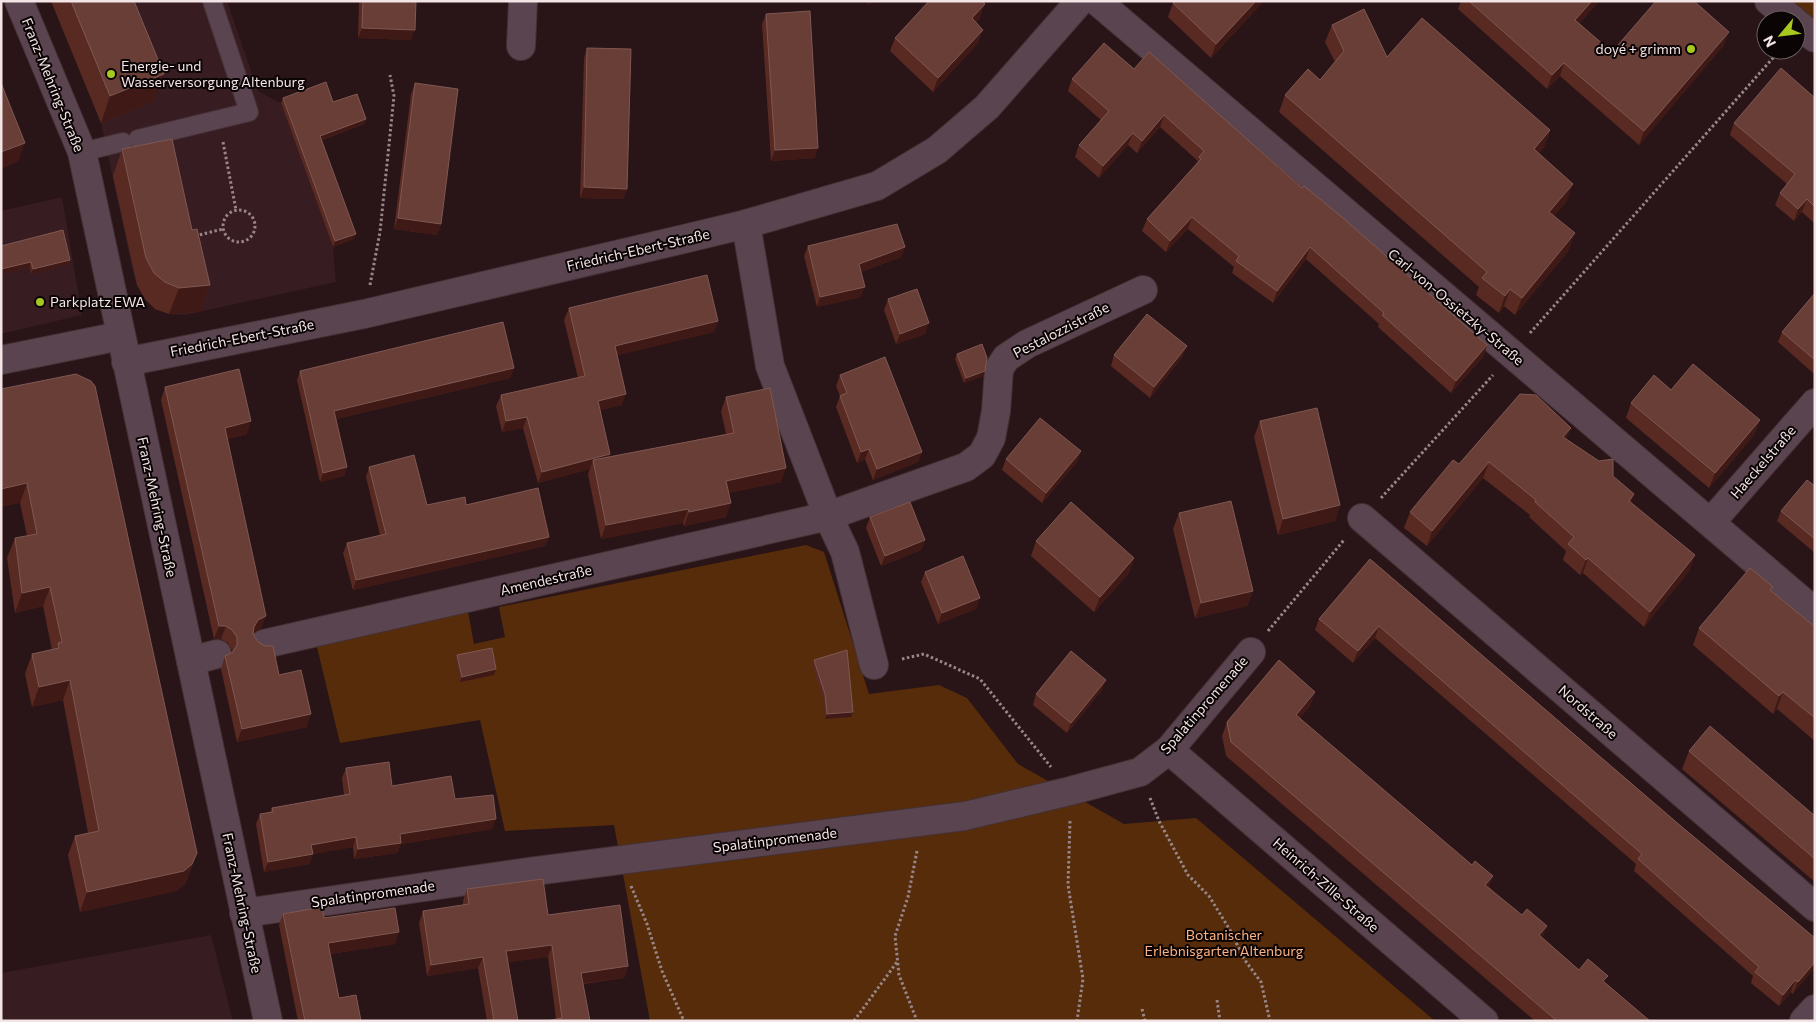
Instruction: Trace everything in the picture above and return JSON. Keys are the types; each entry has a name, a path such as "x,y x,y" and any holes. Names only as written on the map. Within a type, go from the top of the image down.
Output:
{"street":[{"name":"Franz-Mehring-Straße","path":"19,1 82,152 268,1021"},
{"path":"521,46 523,1"},
{"name":"Friedrich-Ebert-Straße","path":"126,362 364,314 746,224 877,186 937,150 987,106 1080,1"},
{"name":"Carl-von-Ossietzky-Straße","path":"1097,1 1815,612"},
{"path":"1769,1 1780,10"},
{"path":"746,224 770,366 828,516 845,552 874,665"},
{"name":"Pestalozzistraße","path":"828,516 966,467 982,455 991,438 996,412 999,369 1006,358 1027,344 1142,290"},
{"path":"1,360 120,336"},
{"name":"Haeckelstraße","path":"1711,522 1815,403"},
{"name":"Amendestraße","path":"264,644 828,516"},
{"name":"Nordstraße","path":"1362,518 1815,907"},
{"name":"Spalatinpromenade","path":"244,913 620,860 965,816 1070,791 1140,772 1169,750 1251,652"},
{"path":"191,661 217,654"},
{"name":"Heinrich-Zille-Straße","path":"1169,750 1484,1021"},
{"path":"1804,1021 1815,1009"}],"lane":[{"path":"82,152 249,112 212,1"}],"path":[{"path":"364,314 380,232 394,96 390,75"},
{"path":"226,161 236,210"},
{"path":"236,210 244,211 251,215 255,222 255,230 251,237 243,242 227,237 223,229 224,221 228,214 236,210"},
{"path":"192,237 223,229"},
{"path":"874,665 924,654 980,679 1070,791 1068,885 1083,979 1077,1021"},
{"path":"1140,772 1159,821 1188,875 1209,896 1230,930 1244,959 1261,982 1270,1021"},
{"path":"917,1021 899,975 895,936 908,897 918,844"},
{"path":"620,860 647,924 662,971 684,1021"},
{"path":"854,1021 897,962"},
{"path":"1217,1000 1220,1021"},
{"path":"1142,1009 1145,1021"}],"shaded area":[{"path":"51,1 227,1 258,91 281,103 333,247 336,282 185,315 169,314 155,309 145,299 137,285 101,123"},
{"path":"62,197 82,315 1,334 1,211"},
{"path":"211,935 233,1021 1,1021 1,973"}],"green space":[{"path":"1788,1 1815,1 1815,23 1806,16 1806,10 1799,10"},
{"name":"Botanischer Erlebnisgarten Altenburg","path":"806,545 824,552 869,694 939,685 967,698 1018,764 1124,824 1196,818 1435,1021 650,1021 614,825 505,831 480,720 340,743 316,643 468,612 474,644 505,637 499,607"}],"building":[{"path":"71,1 134,1 164,74 110,96"},
{"path":"363,1 416,1 415,30 362,28"},
{"path":"929,1 982,1 985,4 972,18 983,30 938,78 895,38"},
{"path":"1175,1 1256,1 1216,44 1173,3"},
{"path":"1469,1 1592,1 1575,20 1612,52 1656,1 1694,1 1729,32 1644,131 1564,63 1552,75"},
{"path":"1364,9 1387,57 1422,18 1550,130 1534,149 1573,184 1549,212 1575,233 1522,298 1510,289 1505,296 1482,278 1487,272 1285,95 1308,69 1320,80 1344,51 1332,25"},
{"path":"810,11 818,148 775,150 766,14"},
{"path":"1104,43 1134,69 1149,52 1302,188 1304,186 1343,218 1487,345 1456,381 1310,247 1277,291 1236,261 1239,256 1192,217 1170,241 1147,219 1201,159 1199,157 1204,151 1164,115 1142,141 1133,133 1103,166 1079,145 1109,111 1072,79"},
{"path":"587,48 631,49 627,189 584,187"},
{"path":"1781,68 1815,98 1815,207 1807,199 1798,209 1780,193 1795,174 1734,123"},
{"path":"326,82 333,102 357,94 366,119 320,136 356,234 335,241 283,98"},
{"path":"1,83 25,143 1,152"},
{"path":"415,83 458,89 441,224 398,218"},
{"path":"172,139 192,230 197,229 210,285 179,288 165,282 154,273 146,258 122,149"},
{"path":"897,224 905,247 859,264 865,287 820,297 808,246"},
{"path":"63,230 70,260 33,269 31,262 1,269 1,246"},
{"path":"707,275 718,321 615,346 626,394 598,401 610,454 542,472 527,417 506,421 501,395 585,376 569,308"},
{"path":"917,289 929,323 900,334 888,299"},
{"path":"1815,293 1815,360 1782,332"},
{"path":"1147,314 1187,346 1154,387 1114,355"},
{"path":"503,322 514,368 334,411 347,467 323,473 300,371"},
{"path":"982,344 987,358 985,371 966,378 957,354"},
{"path":"885,357 922,452 877,469 869,449 861,452 840,396 847,393 840,375"},
{"path":"1693,364 1760,420 1715,473 1631,403 1654,375 1671,390"},
{"path":"239,369 251,421 225,428 266,616 258,620 253,634 258,642 265,646 273,646 279,675 301,670 311,714 242,729 225,656 233,652 237,645 237,637 226,626 219,626 165,387"},
{"path":"76,374 91,381 95,386 197,853 192,864 184,871 87,892 75,836 99,831 70,680 39,687 32,654 59,648 58,643 62,642 50,587 22,593 15,538 37,534 27,483 1,489 1,389"},
{"path":"770,388 786,468 726,481 731,503 689,512 688,509 606,525 593,460 734,433 726,397"},
{"path":"1520,394 1536,395 1571,428 1563,437 1599,461 1613,459 1613,476 1634,494 1629,501 1695,555 1650,612 1588,558 1586,560 1568,544 1574,537 1535,502 1536,500 1489,462 1432,531 1410,512 1453,460 1459,464"},
{"path":"1317,408 1340,505 1283,519 1260,421"},
{"path":"1040,418 1081,451 1046,493 1006,459"},
{"path":"414,455 427,505 465,497 466,505 538,488 549,537 356,580 347,543 386,534 369,467"},
{"path":"1807,480 1815,486 1815,539 1781,511"},
{"path":"1231,501 1253,591 1201,603 1179,513"},
{"path":"910,502 925,540 885,556 870,517"},
{"path":"1071,502 1134,558 1100,597 1036,541"},
{"path":"963,556 980,598 942,613 925,572"},
{"path":"1370,559 1682,827 1815,938 1815,962 1798,982 1795,980 1783,995 1755,972 1759,967 1638,859 1642,854 1379,626 1358,651 1319,619"},
{"path":"1750,568 1773,587 1770,590 1815,627 1815,718 1783,692 1779,696 1699,628"},
{"path":"492,648 496,669 462,677 457,655"},
{"path":"847,650 853,712 827,714 825,694 814,660"},
{"path":"1071,651 1106,680 1071,723 1036,694"},
{"path":"1279,660 1315,692 1296,715 1472,865 1475,861 1493,876 1485,885 1522,915 1527,909 1547,926 1539,935 1579,970 1588,959 1608,976 1603,981 1650,1021 1557,1021 1231,742 1227,722"},
{"path":"1710,726 1815,816 1815,859 1689,751"},
{"path":"389,762 392,786 451,776 455,799 493,795 496,819 400,834 401,843 358,849 356,837 311,845 313,854 268,862 260,814 273,812 272,808 350,794 346,768"},
{"path":"543,879 548,915 620,905 628,966 581,973 590,1021 547,1021 562,1018 552,945 506,951 518,1021 494,1021 483,957 431,965 423,911 469,904 467,889"},
{"path":"322,907 324,918 395,908 399,932 328,943 339,998 356,995 361,1021 305,1021 283,914"}],"place":[{"name":"doyé + grimm","path":"1691,49"},
{"name":"Energie- und Wasserversorgung Altenburg","path":"111,74"},
{"name":"Parkplatz EWA","path":"40,302"}]}
